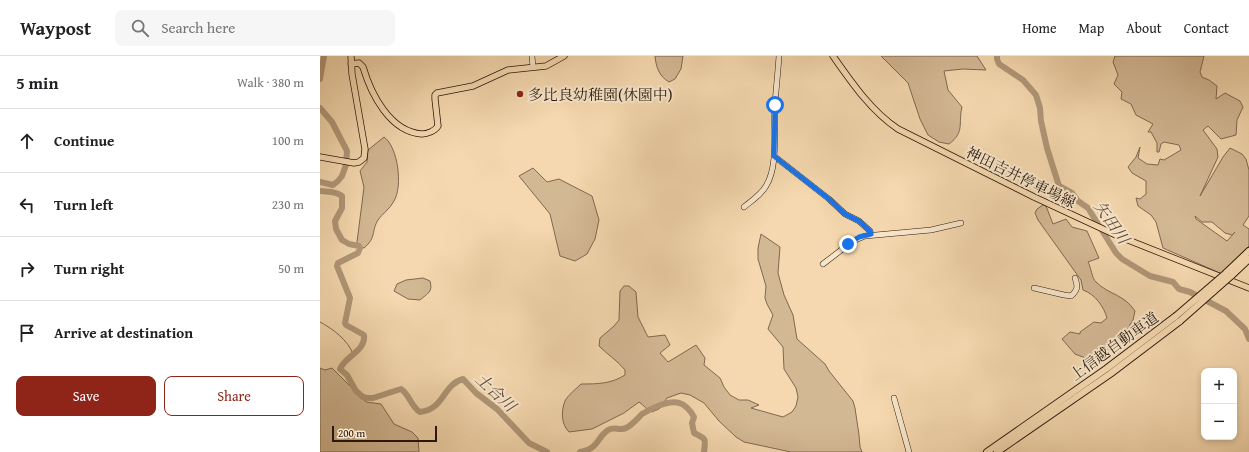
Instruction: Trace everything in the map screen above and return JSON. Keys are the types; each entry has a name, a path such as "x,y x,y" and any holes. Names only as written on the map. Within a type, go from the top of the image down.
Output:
{"highway":[{"name":"上信越自動車道","path":"1229,275 1249,251"},
{"name":"上信越自動車道","path":"997,452 1104,378 1178,319 1249,259"},
{"name":"上信越自動車道","path":"987,452 1178,319"}],"main road":[{"path":"320,157 359,162 364,158 365,154 351,56"},
{"path":"351,64 359,63 363,67 379,104 392,120 405,129 427,134 436,129 438,126 435,95 437,93 473,86 508,70 549,65 564,56"},
{"name":"神田吉井停車場線","path":"834,56 875,110 886,121 913,137 1034,197 1118,236 1249,288"}],"street":[{"path":"532,56 533,67"},
{"path":"744,207 765,187 771,174 774,156 775,105 779,56"},
{"path":"774,156 829,199 845,214 859,221 870,231 871,234"},
{"path":"823,264 853,241 871,234 930,230 961,223"},
{"path":"1034,288 1071,296 1076,292 1077,287 1075,278"},
{"path":"894,398 908,452"}],"shaded area":[{"path":"655,56 683,56 681,69 675,79 669,82 660,74"},
{"path":"881,56 977,56 986,70 963,69 944,71 948,90 962,107 959,132 954,140 949,144 939,142 928,135 920,119 908,83"},
{"path":"1115,56 1204,56 1200,72 1202,77 1217,86 1216,99 1225,93 1240,101 1243,107 1237,120 1236,135 1221,139 1208,126 1203,130 1217,149 1218,157 1200,196 1230,148 1242,154 1246,159 1249,170 1249,216 1243,225 1249,229 1249,246 1222,274 1163,248 1156,222 1151,215 1138,206 1136,198 1140,199 1146,194 1146,181 1132,173 1128,167 1136,157 1140,147 1138,158 1147,164 1158,165 1160,159 1164,160 1181,150 1179,145 1164,142 1161,144 1159,152 1157,152 1157,143 1151,132 1148,132 1153,124 1136,115 1131,104 1121,99 1122,92 1114,84 1118,75 1113,62","holes":["1195,216 1202,222 1212,222 1225,233 1232,235 1235,232 1227,241 1196,219"]},
{"path":"384,137 393,149 396,158 398,167 397,194 392,204 378,220 371,241 364,248 359,247 357,242 364,187 360,171 367,162 368,150"},
{"path":"533,168 547,182 559,179 592,196 599,220 595,239 587,254 575,261 560,256 550,214 519,176"},
{"path":"1043,205 1046,206 1053,224 1066,219 1072,227 1087,231 1099,258 1088,262 1095,280 1106,290 1126,301 1135,311 1133,320 1125,333 1106,356 1088,359 1075,354 1062,339 1070,332 1080,334 1080,332 1094,322 1101,323 1107,318 1098,301 1083,290 1081,280 1038,220 1035,213 1037,209"},
{"path":"761,234 780,247 778,273 784,295 793,315 797,339 825,364 853,401 862,452 791,452 744,442 736,437 719,421 704,403 690,395 681,393 667,398 659,409 652,412 639,402 624,413 592,429 569,432 564,425 562,413 565,401 570,394 581,384 598,384 609,382 625,375 625,370 599,346 600,338 619,320 620,291 624,286 629,286 636,292 638,317 648,337 665,335 670,345 660,353 668,362 696,345 705,358 704,365 720,378 730,395 739,400 748,400 759,405 751,408 783,417 792,412 796,406 798,397 796,388 784,369 783,347 768,329 773,315 765,298 766,286 758,259 758,248"},
{"path":"423,278 430,281 431,288 429,292 420,300 408,299 394,291 397,284 406,280"},
{"path":"320,368 325,370 332,368 366,402 381,404 394,424 412,432 418,438 419,452 320,452"}],"waterway":[{"name":"土合川","path":"320,79 324,56"},
{"name":"矢田川","path":"997,56 999,64 1023,80 1036,95 1040,108 1041,121 1047,148 1059,186 1072,193 1078,201 1088,208 1116,253 1122,259 1150,276 1173,282 1179,289 1190,292 1226,311 1245,329 1249,339"},
{"name":"土合川","path":"320,108 332,122 347,151 346,165 342,176 338,181 333,185 320,182"},
{"name":"土合川","path":"320,191 335,192 342,196 342,208 335,221 336,229 342,240 349,244 359,246 360,248 358,253 338,263 337,266 350,298 345,323 364,335 362,345 346,360 340,369 347,375 356,391 363,397 373,398 401,389 414,407 420,412 428,410 434,406 439,402 451,386 463,379 476,393 497,409 529,443 547,452"},
{"path":"320,322 340,335 348,344 353,354"},
{"name":"土合川","path":"580,452 591,448 608,430 612,428 626,428 642,414 656,407 674,402 683,405 691,412 694,417 692,423 694,433 703,438 705,441 704,452"}],"place":[{"name":"多比良幼稚園(休園中)","path":"520,94"}],"route":[{"path":"775,105 774,156 829,199 845,214 859,221 870,231 871,234 859,237 848,244"}]}
